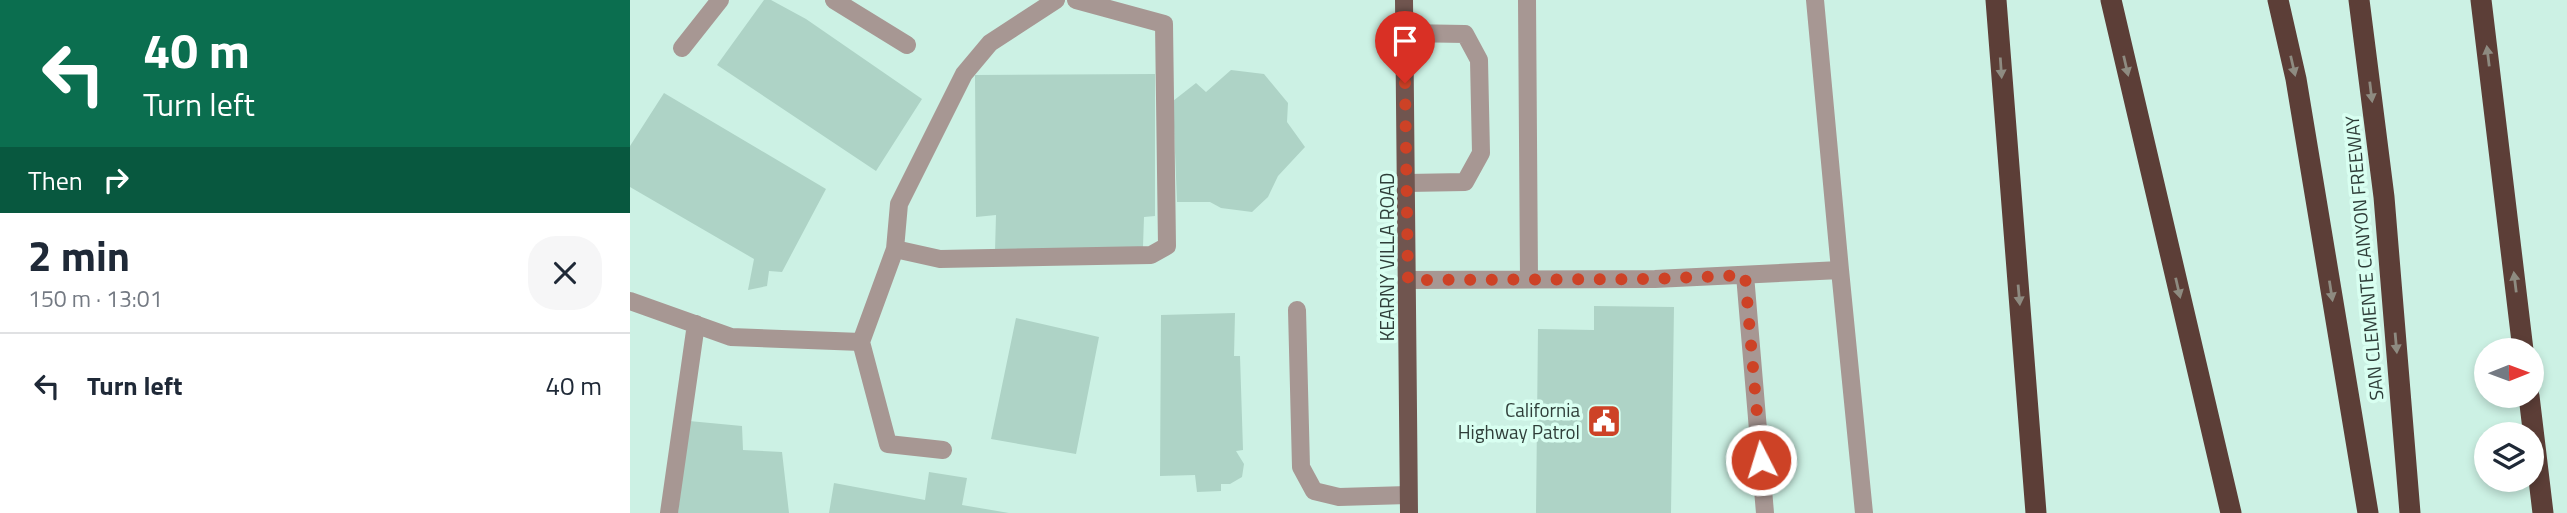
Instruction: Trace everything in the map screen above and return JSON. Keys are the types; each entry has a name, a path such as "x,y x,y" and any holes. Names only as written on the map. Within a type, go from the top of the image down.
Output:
{"highway":[{"path":"1996,0 2036,513"},
{"path":"2111,0 2231,513"},
{"path":"2278,0 2296,79 2368,513"},
{"name":"SAN CLEMENTE CANYON FREEWAY","path":"2358,0 2384,197 2410,513"},
{"path":"2481,0 2522,338"},
{"path":"2530,408 2543,513"}],"main road":[{"name":"KEARNY VILLA ROAD","path":"1404,0 1408,183 1409,504"}],"street":[{"path":"682,48 720,0"},
{"path":"834,0 907,45"},
{"path":"943,450 888,444 861,342 895,249 899,204 964,74 990,43 1056,0"},
{"path":"895,249 940,259 1151,255 1167,246 1164,24 1076,0"},
{"path":"1527,0 1529,279"},
{"path":"1815,0 1864,513"},
{"path":"1404,33 1465,34 1479,60 1481,153 1465,182 1408,183"},
{"path":"1408,280 1655,279 1840,270"},
{"path":"1745,275 1765,513"},
{"path":"630,301 730,337 861,342"},
{"path":"1297,310 1301,467 1314,491 1339,497 1409,504"},
{"path":"669,513 696,324"}],"building":[{"path":"764,0 771,0 806,19 922,99 876,171 717,65"},
{"path":"1231,70 1264,74 1288,103 1287,122 1305,147 1278,176 1268,197 1252,212 1221,208 1210,202 1177,202 1173,101 1196,83 1206,92"},
{"path":"1155,74 1155,216 1144,217 1143,247 995,251 996,215 976,217 975,75"},
{"path":"664,93 826,189 782,272 769,271 767,286 748,290 754,259 630,187 630,146"},
{"name":"California Highway Patrol","path":"1594,306 1674,307 1671,513 1536,513 1538,329 1594,330"},
{"path":"1235,313 1234,356 1240,356 1243,450 1236,451 1244,464 1242,477 1230,484 1221,484 1221,491 1197,492 1195,475 1160,476 1161,315"},
{"path":"1016,318 1099,337 1076,454 991,439"},
{"path":"689,421 742,426 743,450 782,452 789,513 678,513"},
{"path":"929,472 967,478 962,505 1009,513 829,513 834,483 925,500"}],"place":[{"name":"California Highway Patrol","path":"1604,421"}],"route":[{"path":"1405,83 1408,280 1655,279 1745,275 1761,460"}]}
